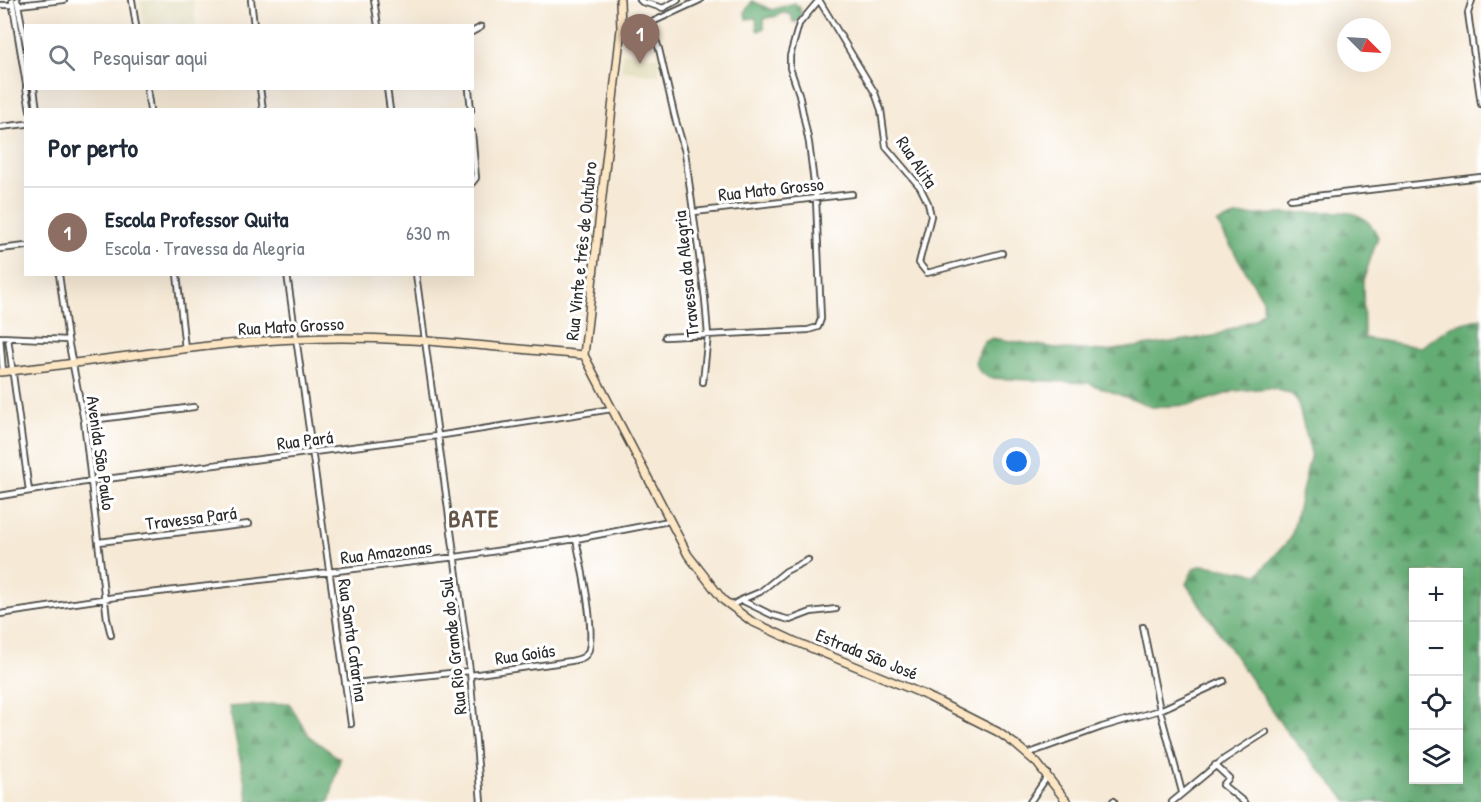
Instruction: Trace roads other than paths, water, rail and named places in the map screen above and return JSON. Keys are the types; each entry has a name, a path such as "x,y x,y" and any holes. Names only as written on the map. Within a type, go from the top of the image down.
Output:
{"street":[{"path":"0,5 64,0"},
{"path":"132,0 136,24"},
{"path":"251,0 254,24"},
{"path":"374,0 378,24"},
{"name":"Rua Vinte e três de Outubro","path":"620,0 621,29 584,355 669,521"},
{"path":"640,0 663,8 678,0"},
{"path":"621,29 650,23 700,0"},
{"path":"665,337 815,329 821,319 816,199 809,143 799,94 789,68 799,24 819,0"},
{"name":"Rua Alita","path":"819,0 875,93 881,110 886,147 920,187 928,203 931,216 919,263 925,272 943,270 1002,253"},
{"path":"1472,0 1468,12 1478,59 1481,104"},
{"path":"15,3 24,37"},
{"path":"15,3 24,69"},
{"name":"Travessa da Alegria","path":"650,23 685,152 694,212 708,335 703,382"},
{"path":"474,31 482,27"},
{"path":"26,90 30,108"},
{"path":"34,90 37,108"},
{"path":"147,90 150,108"},
{"path":"260,90 263,108"},
{"path":"387,90 390,108"},
{"path":"469,90 471,108"},
{"path":"0,127 24,124"},
{"path":"474,152 476,178 474,180"},
{"path":"1290,199 1481,177"},
{"name":"Rua Mato Grosso","path":"694,212 852,194"},
{"path":"0,249 24,246"},
{"name":"Avenida São Paulo","path":"59,276 68,340 84,421 107,619 111,636"},
{"path":"177,276 185,349"},
{"name":"Rua Santa Catarina","path":"287,276 351,724"},
{"name":"Rua Rio Grande do Sul","path":"416,276 437,436 456,557 470,673 481,802"},
{"path":"2,372 0,337 68,340"},
{"path":"8,338 29,490"},
{"name":"Rua Mato Grosso","path":"2,372 185,349 297,339 376,338 584,355"},
{"path":"84,421 194,407"},
{"name":"Rua Pará","path":"0,496 91,481 437,436 613,409"},
{"name":"Rua Amazonas","path":"0,614 105,599 456,557 576,539 669,521"},
{"name":"Estrada São José","path":"669,521 693,563 711,586 731,606 751,621 949,706 998,732 1047,773 1067,802"},
{"name":"Travessa Pará","path":"99,542 249,524"},
{"name":"Rua Goiás","path":"345,684 470,673 584,658 590,646 591,636 576,539"},
{"path":"731,606 760,592 786,571 808,560"},
{"path":"741,600 772,615 790,620 811,612 836,609"},
{"path":"1143,627 1160,710 1182,792"},
{"path":"1027,754 1102,727 1160,710 1224,681"},
{"path":"1172,802 1215,765 1266,732"},
{"path":"1215,765 1230,778 1223,785 1244,802"},
{"path":"1030,802 1045,780 1047,773"}],"place":[{"name":"Escola Professor Quita","path":"640,64"}],"district":[{"name":"BATE","path":"474,518"}]}
